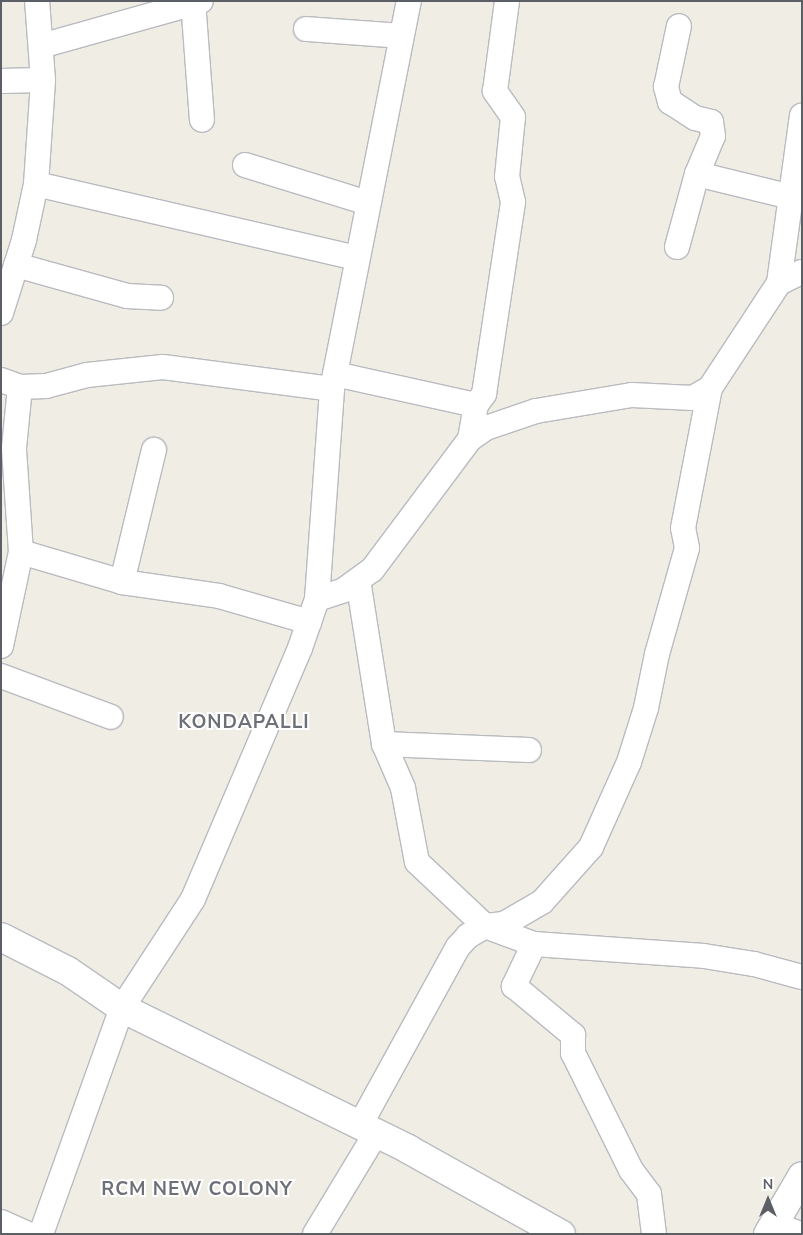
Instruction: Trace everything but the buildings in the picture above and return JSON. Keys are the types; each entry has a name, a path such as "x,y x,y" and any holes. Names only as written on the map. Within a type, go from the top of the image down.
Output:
{"street":[{"path":"1,313 16,265 36,184 43,80 37,1"},
{"path":"41,1234 122,1008 193,899 317,599 333,381 409,1"},
{"path":"470,439 476,405 484,394 513,202 507,177 513,117 495,91 508,1"},
{"path":"41,46 196,3 202,120"},
{"path":"677,247 697,174 711,148 713,136 711,122 695,118 670,102 666,87 679,26"},
{"path":"306,30 401,36"},
{"path":"1,81 43,80"},
{"path":"315,1234 368,1130 448,960 468,936 485,926 504,924 542,902 591,847 629,762 687,548 683,528 710,388 779,283 802,116"},
{"path":"245,165 368,203"},
{"path":"697,174 790,197"},
{"path":"36,184 358,258"},
{"path":"16,265 127,296 161,298"},
{"path":"779,283 802,272"},
{"path":"1,646 21,552 11,383 46,386 120,370 163,367 333,381 476,405"},
{"path":"317,599 344,590 372,570 470,439 486,428 536,411 632,395 692,398 710,388"},
{"path":"122,582 154,450"},
{"path":"21,552 122,582 219,596 309,622"},
{"path":"358,580 384,744 403,788 417,862 485,926 534,944 704,956 754,964 802,977"},
{"path":"1,676 112,717"},
{"path":"384,744 529,750"},
{"path":"1,936 68,971 122,1008 408,1149 562,1234"},
{"path":"534,944 514,986 573,1036 574,1053 630,1170 649,1194 654,1234"},
{"path":"801,1234 771,1229 802,1176"},
{"path":"1,1222 28,1234"}],"district":[{"name":"KONDAPALLI","path":"244,723"},
{"name":"RCM NEW COLONY","path":"197,1190"}]}
